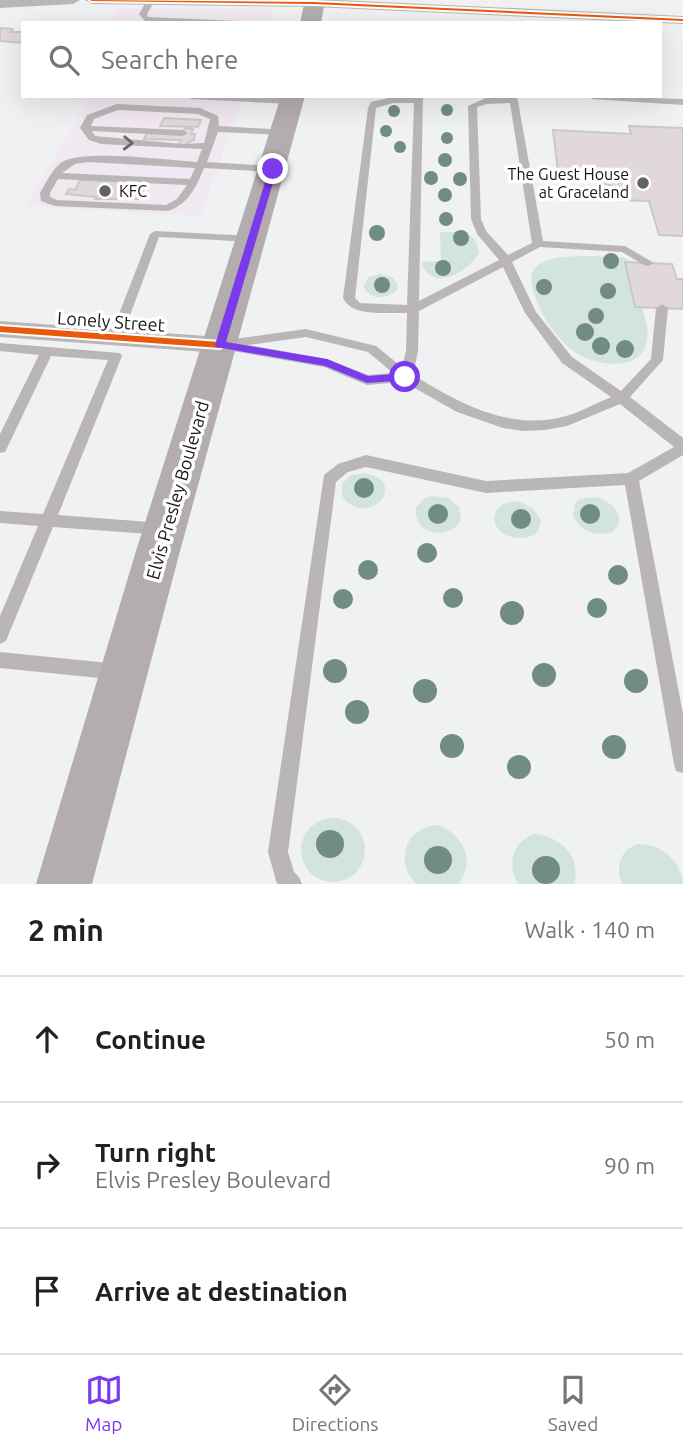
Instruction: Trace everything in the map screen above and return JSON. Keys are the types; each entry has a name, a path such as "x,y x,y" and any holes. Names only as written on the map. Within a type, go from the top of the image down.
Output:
{"main road":[{"name":"Elvis Presley Boulevard","path":"64,884 292,99"}],"street":[{"path":"0,4 73,0"},
{"path":"92,0 683,20"},
{"path":"612,0 617,16"},
{"name":"Lonely Street","path":"0,329 220,345"}],"lane":[{"path":"150,2 143,14 145,19 192,21"},
{"path":"248,98 292,99"},
{"path":"292,884 285,878 278,852 329,479 343,468 366,461 486,487 631,479 683,447 622,398 567,360 531,313 506,260 481,232 476,219 472,106 486,101 513,98 538,244"},
{"path":"622,98 683,102"},
{"path":"405,377 412,351 413,309 419,99 374,104 349,298 352,304 358,307 413,309 538,244 625,249 648,263"},
{"path":"85,128 90,117 117,107 200,111 215,118 201,164 186,197 179,205 168,208 143,207 55,203 46,199 45,193 55,176 64,164 73,160 201,164 273,169"},
{"path":"85,128 183,133"},
{"path":"85,128 92,138 101,141 207,146"},
{"path":"209,132 283,132"},
{"path":"55,176 193,182"},
{"path":"116,337 155,234 253,239"},
{"path":"220,345 306,333 372,349 405,377 449,405 481,417 522,426 565,421 622,398 657,360 662,308"},
{"path":"220,345 327,363 367,380 405,377"},
{"path":"0,347 116,356 0,636"},
{"path":"0,448 47,351"},
{"path":"631,479 683,764"},
{"path":"0,517 165,529"},
{"path":"2,665 124,673"}],"shaded area":[{"path":"118,9 273,10 270,21 109,21"},
{"path":"68,98 243,98 200,216 26,206 88,101"},
{"path":"440,232 471,236 478,245 479,253 467,267 442,278 427,273 422,265 422,262 441,261"},
{"path":"623,257 632,262 625,262 635,306 642,307 647,335 641,353 625,363 594,361 576,353 552,329 535,297 531,276 540,264 554,258"},
{"path":"380,274 392,277 398,285 397,290 388,296 374,296 363,286 369,277"},
{"path":"366,473 379,479 385,486 385,494 372,507 362,508 352,505 342,496 342,484 351,475"},
{"path":"595,497 607,502 619,515 617,526 612,532 589,532 580,526 573,516 575,503 580,499"},
{"path":"425,498 448,498 459,507 461,520 455,527 440,533 425,529 420,524 416,517 416,508"},
{"path":"518,501 533,508 541,520 538,532 529,537 519,538 502,532 494,519 503,504"},
{"path":"333,818 345,820 356,827 363,838 363,862 356,873 345,880 333,882 321,880 310,873 303,862 301,850 303,838 310,827 321,820"},
{"path":"438,825 447,829 460,842 467,858 464,876 458,884 416,884 406,865 406,847 418,832"},
{"path":"533,834 552,838 566,849 575,865 574,884 518,884 513,869 513,855 520,843"},
{"path":"637,844 654,846 668,855 678,867 683,884 622,884 620,860 626,851"}],"building":[{"path":"0,28 21,32 21,43 0,41"},
{"path":"164,118 201,120 198,127 160,126"},
{"name":"The Guest House at Graceland","path":"629,126 683,128 683,236 659,235 649,201 615,200 612,186 558,172 553,130 631,134"},
{"path":"185,128 193,129 191,134 195,134 194,140 185,147 177,147 181,140 144,139 147,133 182,135"},
{"name":"KFC","path":"80,180 147,184 139,199 95,199 96,197 66,194 69,189 75,190"},
{"path":"625,262 672,264 677,279 683,279 683,309 635,307"}],"cycle path":[{"path":"92,0 314,3 683,20"},
{"path":"0,329 220,345"}],"place":[{"name":"The Guest House at Graceland","path":"643,183"},
{"name":"KFC","path":"105,191"}],"route":[{"path":"273,169 220,345 327,363 367,380 405,377"}]}
